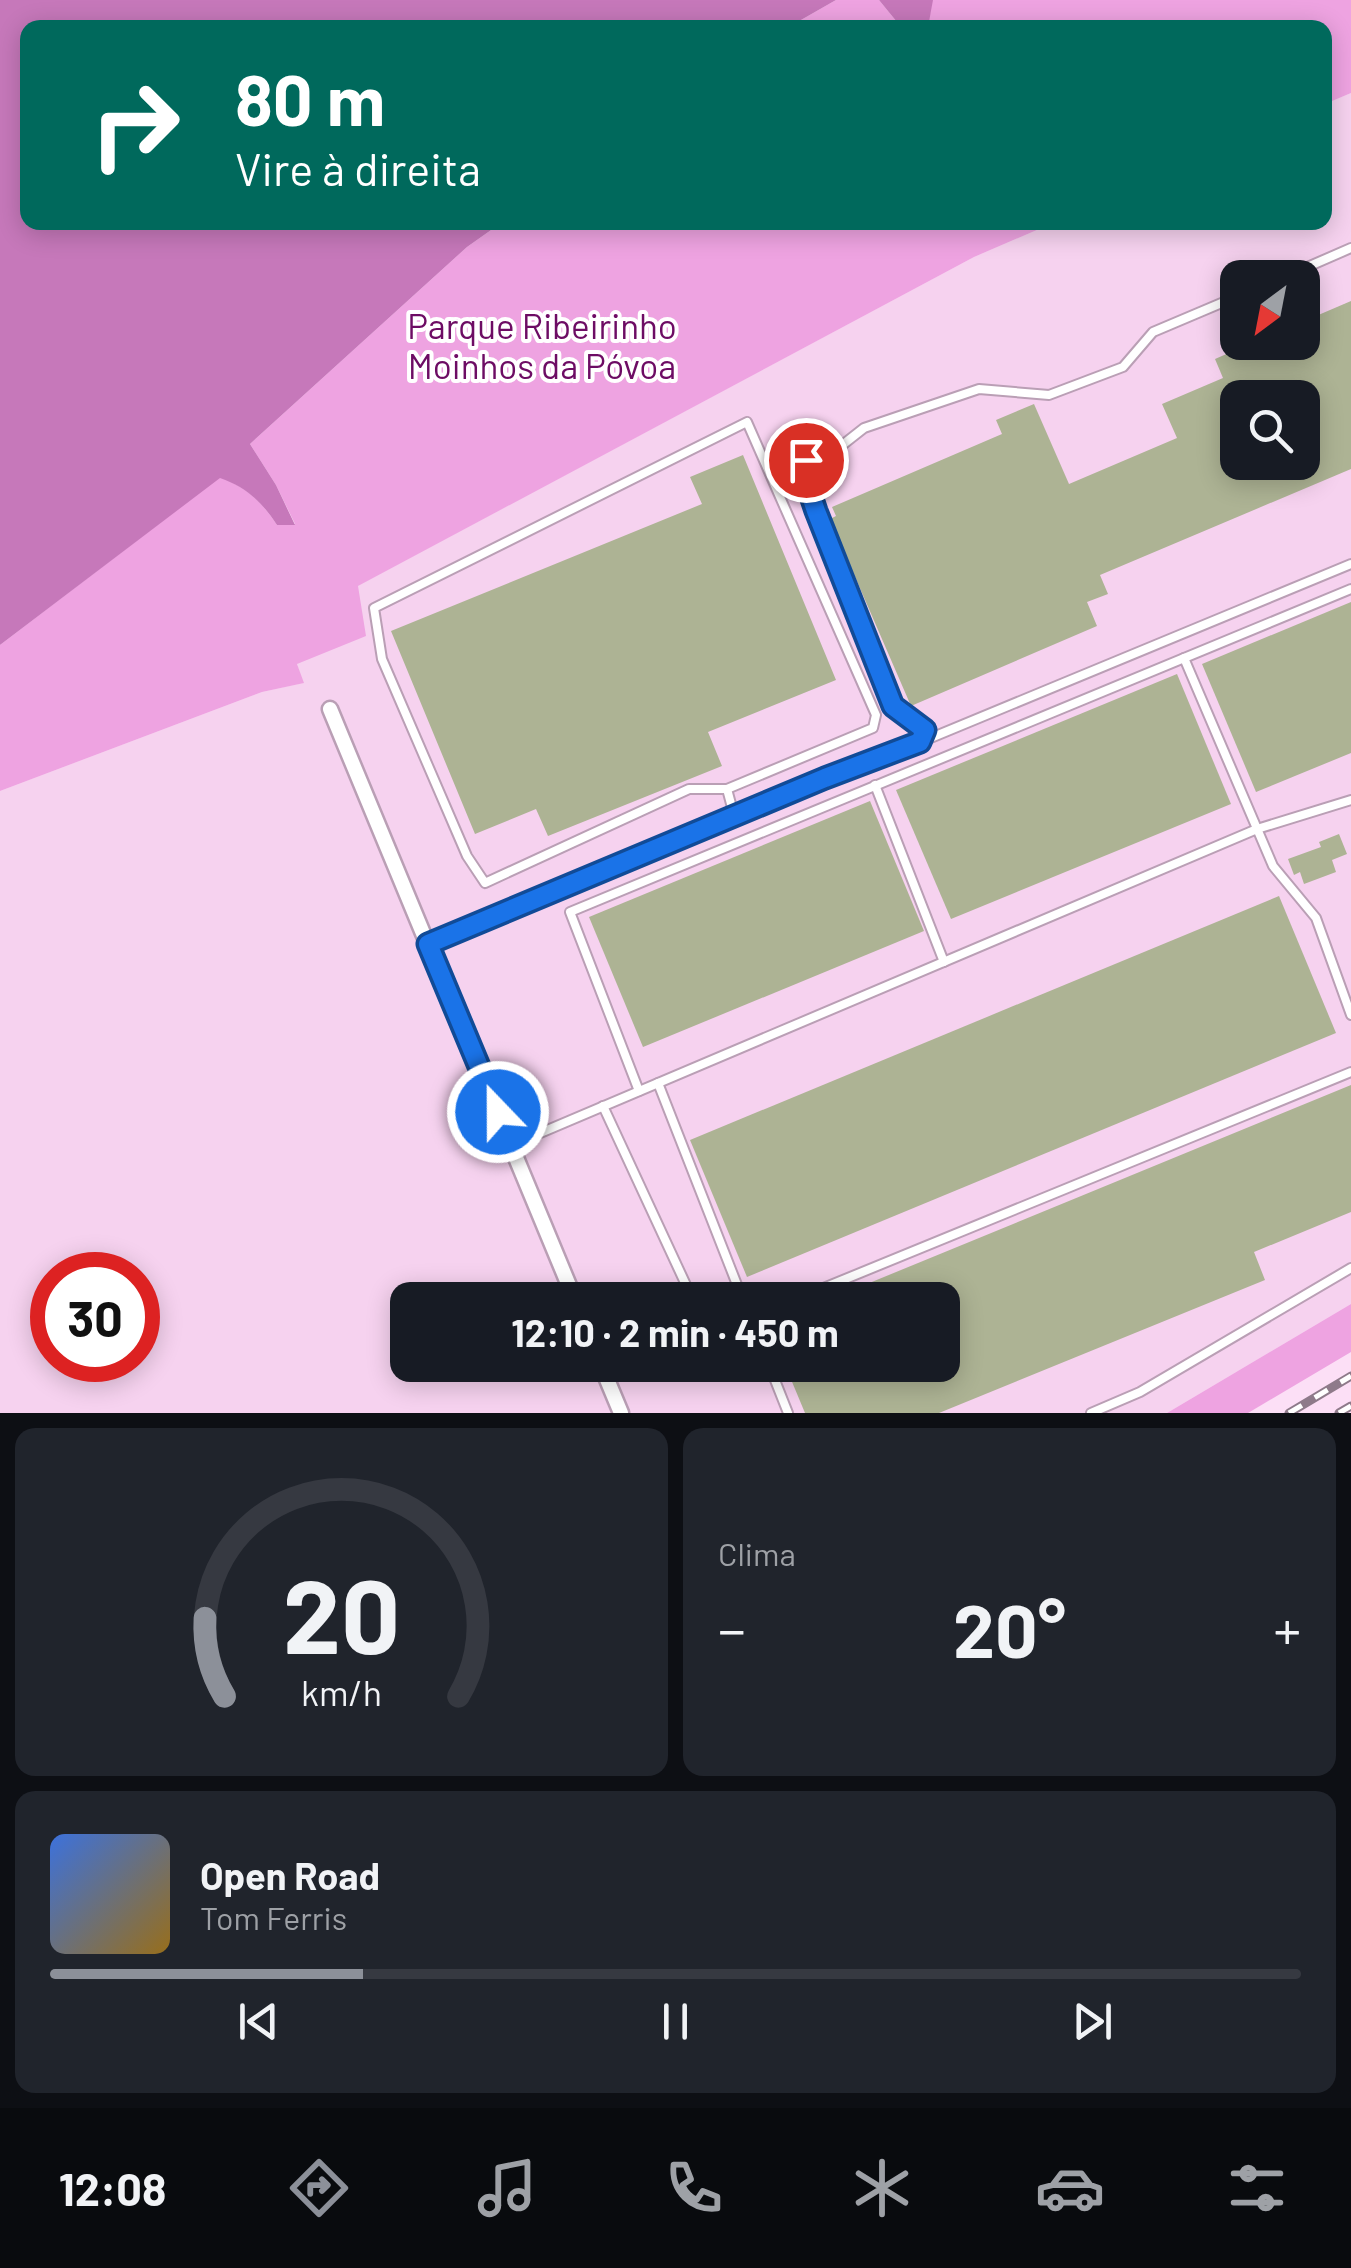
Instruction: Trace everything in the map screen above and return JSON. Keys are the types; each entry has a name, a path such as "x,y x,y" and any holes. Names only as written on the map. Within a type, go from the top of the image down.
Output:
{"street":[{"path":"330,710 568,1282"},
{"path":"608,1382 620,1413"}],"lane":[{"path":"1320,261 1351,248"},
{"path":"920,742 925,730 893,706 816,511 804,475 806,460 836,450 864,428 980,388 1049,394 1123,367 1153,332 1220,304"},
{"path":"747,422 876,715 873,728 727,789 689,788 485,883 467,856 382,659 374,608 747,422"},
{"path":"428,944 1351,564"},
{"path":"639,1091 570,912 1351,589"},
{"path":"1184,658 1273,866 1316,918 1351,1015"},
{"path":"875,785 944,962"},
{"path":"727,789 734,815"},
{"path":"512,1145 1257,829 1351,800"},
{"path":"838,1282 1351,1072"},
{"path":"658,1083 736,1282"},
{"path":"604,1106 684,1282"},
{"path":"1091,1413 1140,1392 1351,1268"},
{"path":"776,1382 788,1413"}],"shaded area":[{"path":"0,0 836,0 801,20 20,20 20,230 491,230 467,247 250,444 295,525 277,525 253,496 220,478 0,645"},
{"path":"879,0 933,0 929,20 895,20"},
{"path":"1351,93 1351,1304 1167,1413 0,1413 0,791 262,692 303,683 297,664 357,586 974,257 1037,230 1332,230 1332,101"}],"green space":[{"path":"836,0 879,0 895,20 801,20"},
{"path":"912,0 1351,0 1351,93 1332,101 1332,20 924,20"},
{"name":"Parque Ribeirinho Moinhos da Póvoa","path":"491,230 1037,230 974,257 358,586 366,636 297,664 304,683 262,692 0,791 0,645 220,477 253,496 277,525 295,524 250,444 467,247"},
{"path":"1351,1304 1351,1352 1248,1413 1167,1413"}],"building":[{"path":"1351,301 1351,469 1100,575 1108,594 1087,602 1097,626 911,706 830,519 836,516 832,507 1002,434 996,420 1034,404 1069,484 1177,438 1162,404 1223,378 1215,359 1320,360 1320,314"},
{"path":"743,455 836,680 708,732 722,766 548,836 536,809 475,834 391,631 702,504 690,477"},
{"path":"1351,602 1351,753 1256,792 1202,664"},
{"path":"1177,674 1231,804 951,919 896,790"},
{"path":"870,801 924,931 643,1047 589,917"},
{"path":"1339,834 1347,854 1332,860 1336,872 1304,884 1300,872 1294,875 1288,859 1321,847 1319,842"},
{"path":"1279,896 1336,1033 747,1277 690,1140"},
{"path":"1351,1085 1351,1212 1254,1252 1265,1280 939,1413 805,1413 792,1382 960,1382 960,1282 872,1282"}],"railway":[{"path":"1289,1413 1351,1376"},
{"path":"1339,1413 1351,1406"}],"route":[{"path":"498,1112 428,944 920,742 925,730 893,706 816,511 804,475 806,460"}]}
